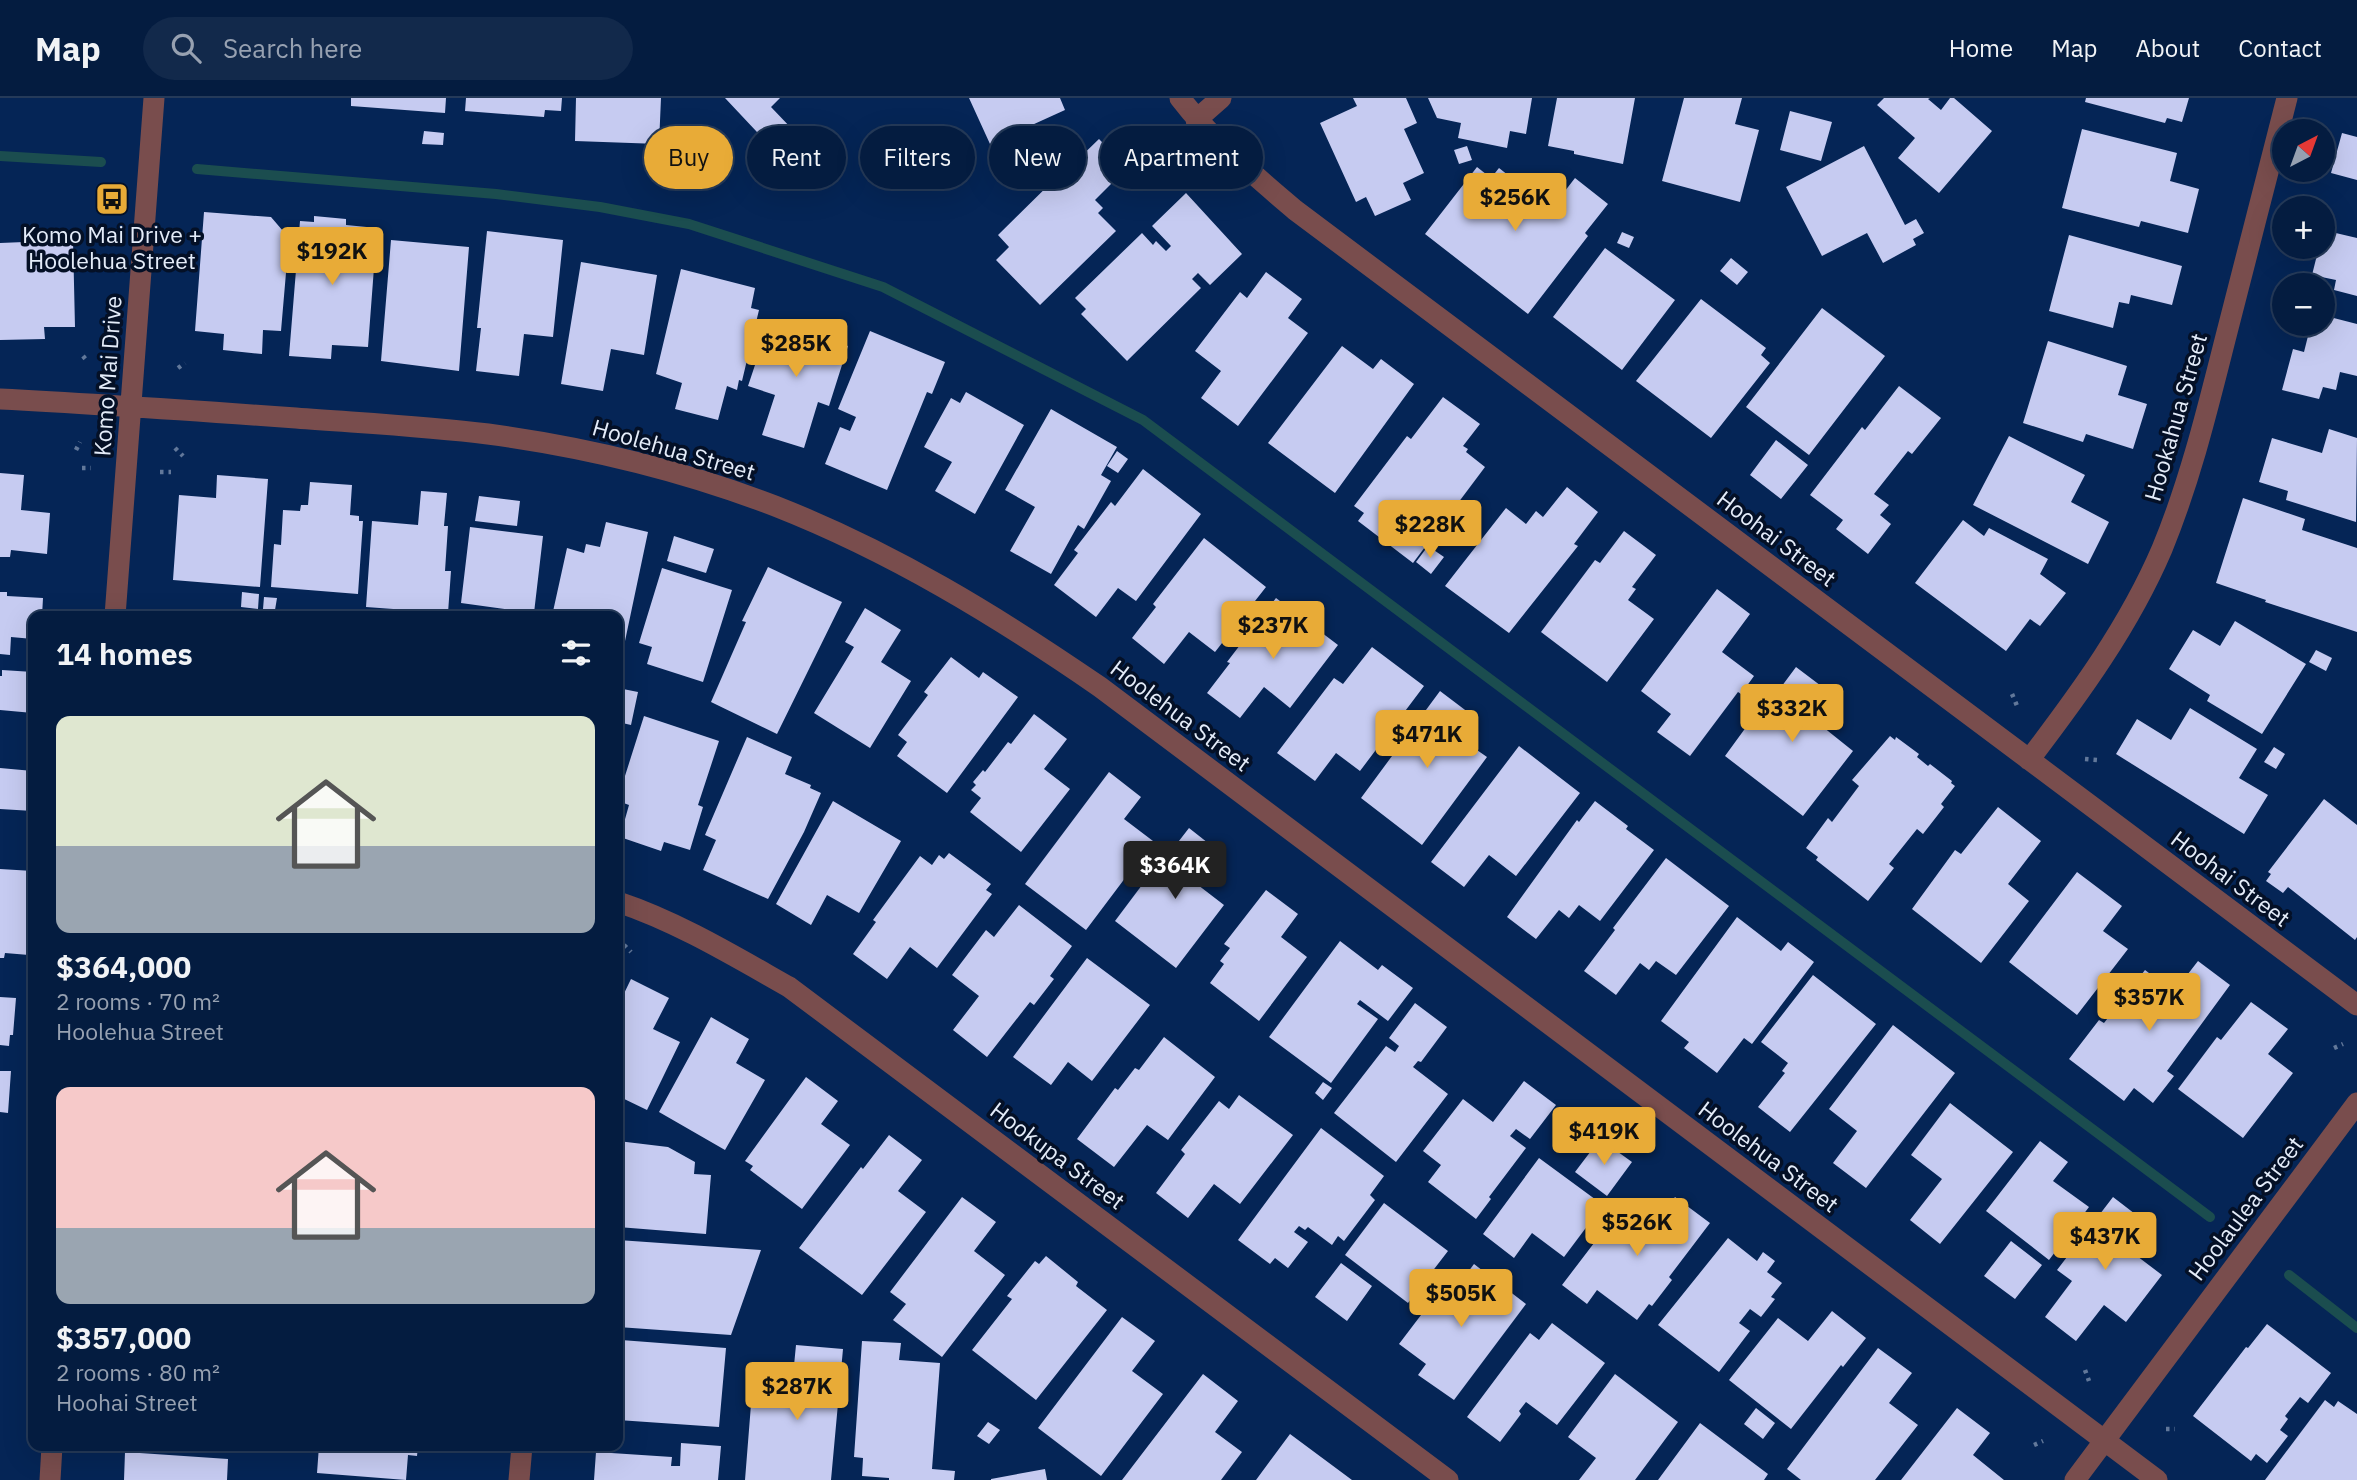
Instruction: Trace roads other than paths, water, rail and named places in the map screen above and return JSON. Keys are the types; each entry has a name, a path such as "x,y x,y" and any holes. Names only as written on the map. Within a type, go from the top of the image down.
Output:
{"street":[{"name":"Komo Mai Drive","path":"115,611 154,98"},
{"name":"Hoohai Street","path":"1180,98 1196,120 1236,160 1295,210 2357,1005"},
{"path":"1196,120 1221,98"},
{"name":"Hookahua Street","path":"2029,760 2083,689 2121,628 2161,550 2189,480 2287,98"},
{"name":"Hoolehua Street","path":"0,399 475,433 595,453 697,480 775,506 879,551 1002,621 1100,687 2157,1480"},
{"name":"Hookupa Street","path":"623,904 712,943 789,987 1448,1480"},
{"name":"Hoolaulea Street","path":"2075,1480 2357,1103"},
{"path":"50,1480 52,1451"},
{"path":"519,1480 522,1451"}],"waterway":[{"path":"0,156 101,162"},
{"path":"197,169 496,194 600,207 689,224 883,287 1143,420 2210,1217"},
{"path":"2289,1275 2357,1328"}],"place":[{"name":"Komo Mai Drive + Hoolehua Street","path":"112,199"}]}
